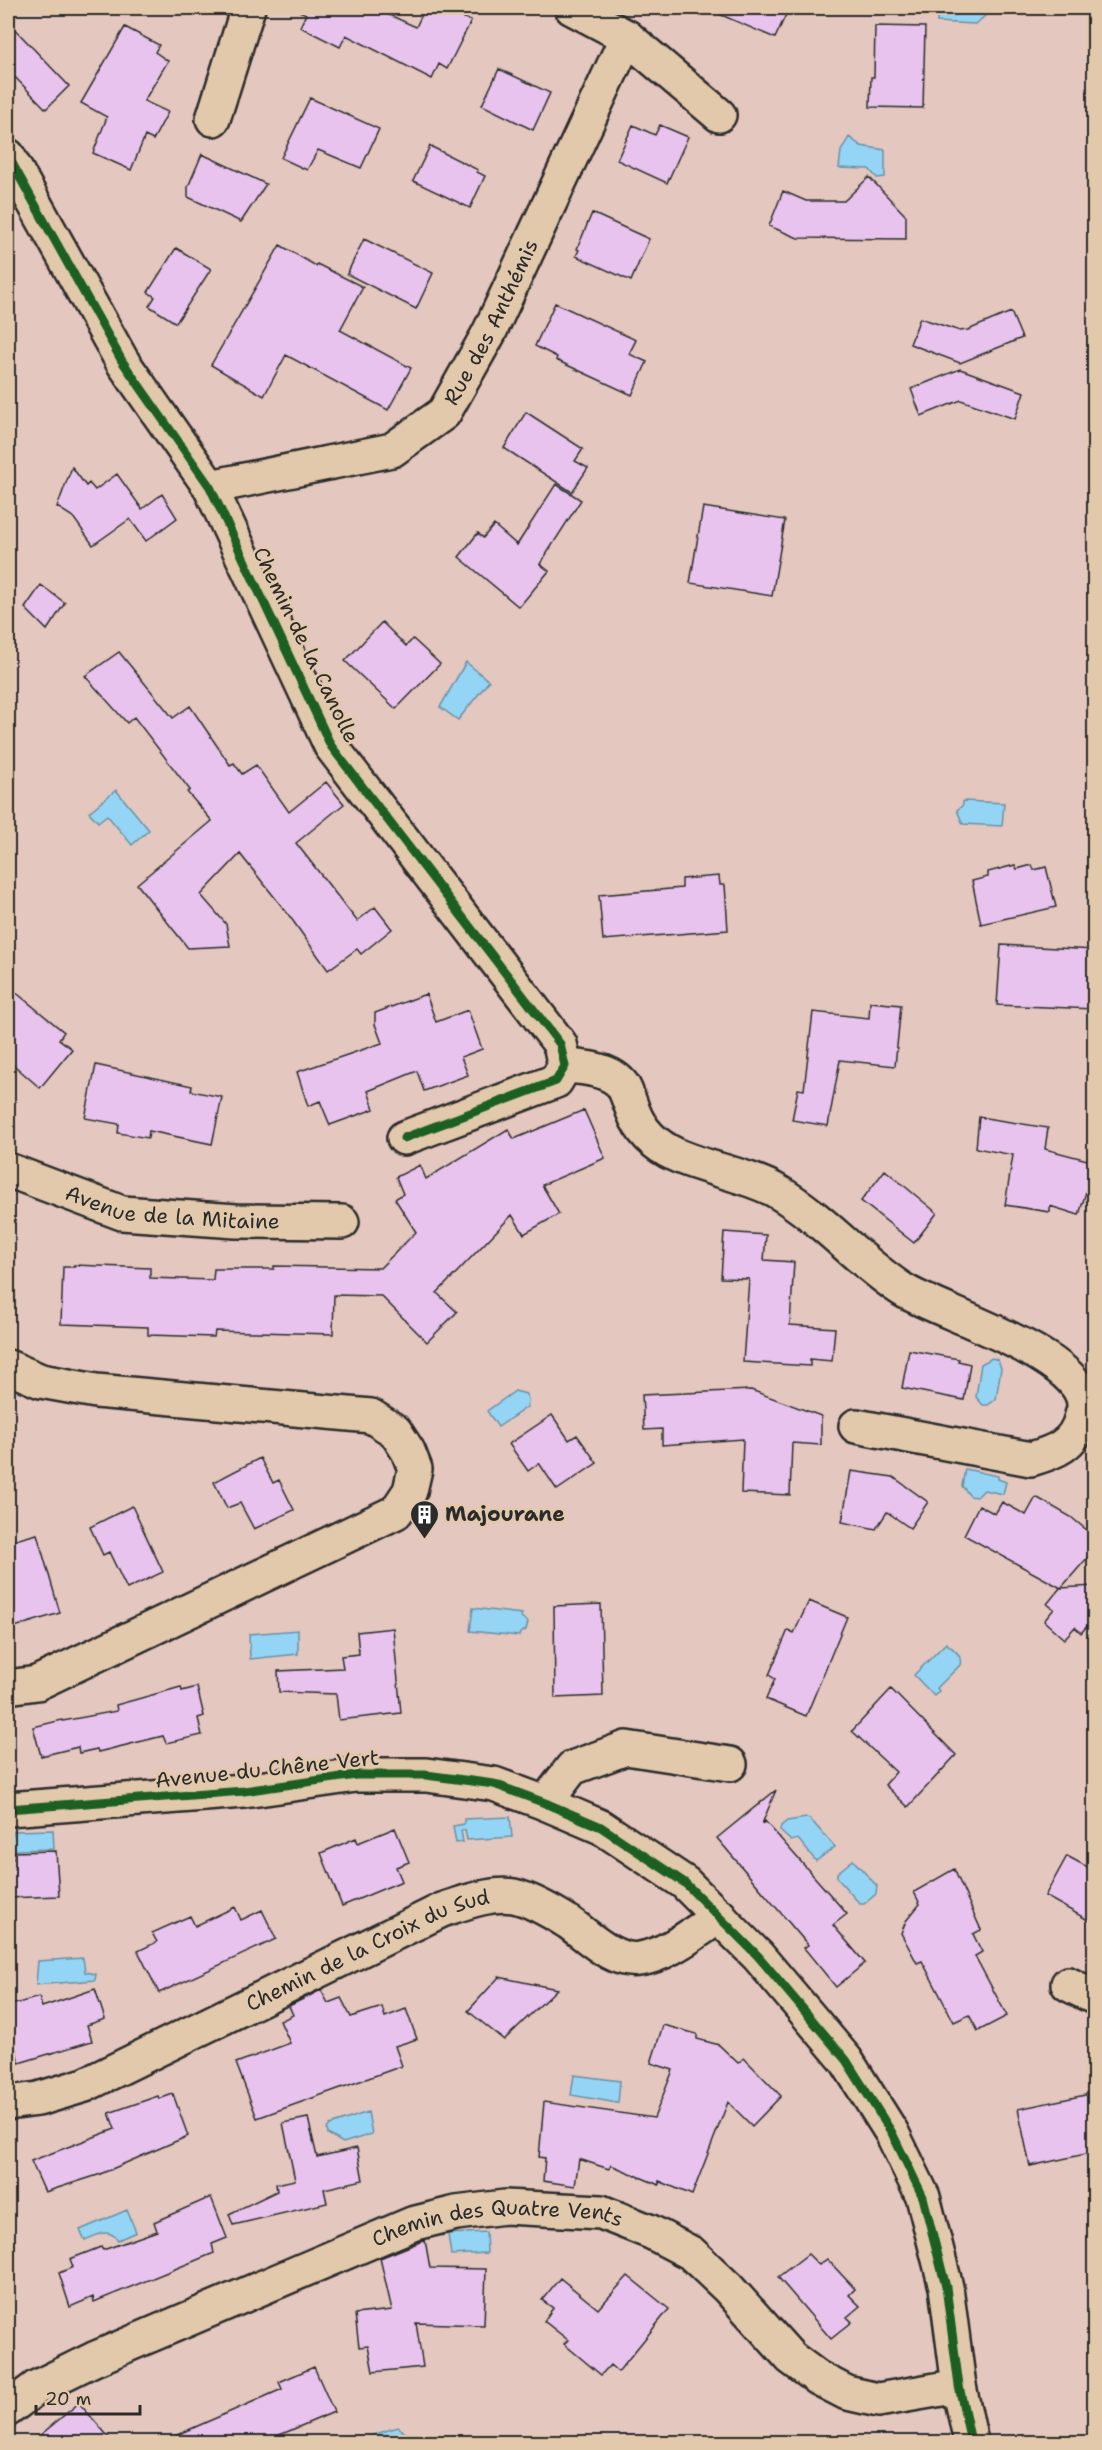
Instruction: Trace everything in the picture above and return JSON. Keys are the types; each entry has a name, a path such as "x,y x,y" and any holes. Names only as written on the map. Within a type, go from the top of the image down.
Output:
{"street":[{"path":"213,119 248,8"},
{"path":"572,8 627,37 719,115"},
{"name":"Rue des Anthémis","path":"210,487 392,450 444,412 489,333 627,37"},
{"name":"Chemin de la Canolle","path":"8,156 122,360 210,487 331,746 560,1044 565,1066"},
{"path":"404,1138 556,1081 565,1066 603,1072 622,1084 637,1121 653,1142 676,1155 776,1191 804,1210 876,1270 904,1290 1005,1335 1050,1360 1076,1384 1084,1405 1079,1426 1071,1441 1053,1452 1031,1459 856,1426"},
{"name":"Avenue de la Mitaine","path":"8,1170 122,1213 236,1221 342,1222"},
{"path":"8,1367 41,1381 96,1390 371,1416 395,1431 408,1451 415,1469 410,1491 396,1512 37,1683 8,1687"},
{"path":"545,1803 572,1768 626,1748 730,1764"},
{"name":"Avenue du Chêne Vert","path":"8,1809 244,1791 356,1775 426,1775 494,1784 601,1827 685,1883 720,1916 758,1956 846,2060 892,2133 923,2197 946,2287 960,2386 971,2442"},
{"name":"Chemin de la Croix du Sud","path":"8,2103 38,2099 85,2085 442,1910 476,1899 513,1896 540,1906 567,1922 609,1953 638,1960 665,1950 720,1916"},
{"name":"Chemin des Quatre Vents","path":"8,2409 38,2387 94,2359 412,2224 456,2213 505,2207 601,2212 651,2232 692,2253 728,2288 791,2358 818,2378 847,2393 878,2400 960,2386"}],"water":[{"path":"942,8 988,8 985,16 975,24 937,22 937,13"},
{"path":"849,137 861,146 885,150 885,177 877,178 869,169 839,168 841,151"},
{"path":"466,662 489,681 458,720 440,707"},
{"path":"116,790 149,830 132,845 107,815 98,822 89,812"},
{"path":"963,801 1004,803 1002,826 963,824 957,810 963,805"},
{"path":"992,1358 998,1360 1001,1368 996,1399 988,1405 983,1405 976,1397 981,1364"},
{"path":"515,1391 526,1394 527,1407 498,1427 487,1411"},
{"path":"965,1469 998,1476 998,1479 1006,1482 1003,1494 984,1490 977,1497 970,1496 962,1486"},
{"path":"473,1608 522,1614 521,1617 528,1622 526,1630 519,1636 470,1631"},
{"path":"298,1630 298,1654 250,1659 249,1634"},
{"path":"946,1643 959,1655 961,1661 960,1665 937,1688 939,1691 934,1696 914,1675"},
{"path":"510,1817 512,1837 467,1840 465,1830 461,1831 463,1842 456,1843 453,1826 464,1824 464,1819"},
{"path":"810,1819 835,1847 816,1861 798,1839 791,1841 780,1831 781,1826 787,1821"},
{"path":"53,1830 54,1849 15,1850 10,1842 14,1831"},
{"path":"853,1860 877,1886 876,1894 864,1904 860,1904 837,1878 837,1873"},
{"path":"83,1958 85,1972 96,1974 95,1980 36,1985 38,1961"},
{"path":"574,2075 620,2081 618,2103 571,2095"},
{"path":"368,2112 372,2134 343,2143 328,2134 327,2129 330,2125"},
{"path":"127,2210 136,2232 118,2240 107,2233 85,2240 80,2230"},
{"path":"486,2232 487,2253 451,2255 448,2234"},
{"path":"397,2427 407,2434 408,2438 405,2442 365,2442 364,2438"}],"building":[{"path":"293,8 374,8 416,27 425,8 443,8 471,21 447,69 439,64 432,79 346,35 340,47 300,27 306,14"},
{"path":"705,8 789,8 775,38"},
{"path":"8,22 69,86 46,109 8,70"},
{"path":"875,26 925,27 923,108 870,107 871,77 874,77"},
{"path":"125,27 159,45 155,52 168,61 144,101 168,112 153,140 145,136 131,170 93,153 107,117 81,103"},
{"path":"499,69 550,93 533,130 482,105"},
{"path":"310,98 379,129 361,168 318,150 307,170 281,158"},
{"path":"633,125 655,135 660,125 688,137 667,183 617,160"},
{"path":"430,146 478,170 477,172 485,176 470,208 413,181"},
{"path":"202,154 266,184 241,222 188,197 188,187"},
{"path":"869,177 906,216 906,239 798,238 769,226 783,191 806,201 844,201"},
{"path":"592,213 649,239 631,281 576,256"},
{"path":"364,239 433,273 416,309 347,274"},
{"path":"280,245 316,266 317,264 363,287 340,330 411,368 388,410 286,355 264,396 211,365"},
{"path":"176,248 211,269 176,323 149,306 155,297 148,292"},
{"path":"555,303 636,340 629,354 647,362 632,395 556,360 557,357 535,346"},
{"path":"1011,312 1022,338 960,363 910,344 920,318 960,331 968,330"},
{"path":"960,369 1024,392 1015,419 961,400 921,416 911,389"},
{"path":"526,412 583,449 575,461 588,468 572,492 504,448"},
{"path":"72,467 86,486 89,483 95,490 117,474 142,509 162,494 177,518 146,541 130,519 93,545 73,517 57,507"},
{"path":"556,484 581,500 540,564 549,571 519,607 459,557 478,533 483,538 494,525 517,545"},
{"path":"703,507 785,520 772,596 690,583"},
{"path":"41,585 65,603 47,630 25,608"},
{"path":"382,622 406,646 413,639 440,664 396,709 345,661"},
{"path":"119,652 173,718 190,706 230,765 234,763 242,774 256,765 289,812 326,782 344,804 296,843 357,921 375,907 392,929 361,954 357,949 328,970 288,914 240,854 201,895 226,924 230,946 188,948 137,884 212,821 187,792 190,790 134,717 127,723 85,676"},
{"path":"1015,865 1017,869 1032,865 1034,870 1046,867 1056,907 981,924 972,881 988,877 988,872"},
{"path":"719,876 720,885 725,885 728,930 603,940 599,895 682,888 682,879"},
{"path":"1001,945 1095,950 1095,1009 997,1005"},
{"path":"8,986 64,1032 59,1039 72,1049 40,1088 8,1060"},
{"path":"426,994 436,1022 468,1010 482,1049 461,1057 468,1075 424,1091 417,1071 368,1091 374,1109 330,1125 320,1101 308,1106 297,1072 382,1043 375,1024 375,1013"},
{"path":"870,1002 901,1005 895,1066 840,1060 828,1126 792,1120 798,1089 804,1090 813,1012 869,1018"},
{"path":"96,1065 192,1086 191,1091 222,1097 212,1144 149,1131 148,1138 118,1133 119,1124 85,1118"},
{"path":"584,1110 605,1158 542,1185 559,1214 524,1234 512,1215 437,1293 457,1312 427,1342 381,1296 334,1295 333,1334 215,1331 214,1337 148,1335 148,1327 61,1324 63,1267 74,1267 74,1265 150,1268 150,1278 213,1280 214,1269 274,1269 274,1266 380,1268 416,1232 395,1199 403,1194 396,1177 420,1165 426,1179 508,1129 514,1139"},
{"path":"979,1117 1048,1128 1045,1149 1095,1162 1079,1215 1050,1206 1050,1212 1005,1205 1013,1155 976,1148"},
{"path":"885,1170 937,1213 914,1243 861,1201"},
{"path":"724,1232 766,1235 764,1260 794,1262 790,1325 835,1328 832,1361 810,1359 810,1366 743,1362 749,1279 721,1278"},
{"path":"909,1350 959,1359 958,1361 970,1364 964,1400 902,1388"},
{"path":"751,1390 821,1416 821,1445 792,1443 790,1495 741,1493 743,1439 662,1445 662,1429 644,1430 642,1395"},
{"path":"552,1415 569,1440 577,1435 597,1463 557,1490 539,1463 528,1471 509,1444"},
{"path":"260,1458 273,1483 279,1480 294,1510 254,1529 240,1503 227,1508 214,1482"},
{"path":"851,1471 893,1477 928,1502 910,1528 887,1512 876,1529 842,1522"},
{"path":"1036,1497 1071,1517 1095,1537 1095,1549 1061,1588 964,1535 979,1505 995,1514 1002,1502 1026,1515"},
{"path":"132,1506 163,1572 127,1589 109,1552 103,1555 90,1527"},
{"path":"37,1534 60,1613 8,1629 8,1542"},
{"path":"1095,1586 1095,1617 1081,1633 1075,1627 1064,1639 1044,1621 1054,1609 1047,1604 1060,1588"},
{"path":"809,1601 847,1617 806,1716 766,1699 775,1679 769,1675 788,1630 794,1633"},
{"path":"601,1604 603,1696 555,1698 554,1606"},
{"path":"393,1628 401,1713 339,1720 336,1694 279,1692 278,1671 343,1668 341,1656 359,1654 357,1632"},
{"path":"181,1687 182,1691 197,1687 204,1716 198,1718 202,1735 166,1743 163,1736 98,1752 97,1749 79,1753 78,1747 41,1756 33,1727 117,1711 116,1705"},
{"path":"891,1689 956,1755 908,1807 885,1785 896,1772 852,1731"},
{"path":"776,1790 762,1824 765,1821 847,1914 833,1925 865,1963 836,1987 804,1948 808,1945 717,1838"},
{"path":"395,1828 409,1862 396,1867 402,1881 342,1906 321,1853 356,1838 358,1843"},
{"path":"56,1851 59,1896 8,1898 8,1859 13,1859 12,1852"},
{"path":"1067,1856 1095,1871 1095,1924 1045,1896"},
{"path":"954,1869 981,1930 973,1934 982,1952 975,1956 1007,2016 978,2031 969,2015 954,2022 922,1961 917,1963 901,1933 906,1921 920,1904 914,1892"},
{"path":"235,1907 241,1920 262,1910 276,1939 159,1993 138,1951 157,1942 152,1933 190,1916 195,1926"},
{"path":"499,1977 557,1989 504,2040 468,2011"},
{"path":"95,1989 105,2019 87,2025 92,2041 19,2063 14,2043 8,2044 8,2006 39,1997 42,2007"},
{"path":"321,1990 328,2003 341,1998 351,2017 382,2007 385,2017 406,2009 417,2039 395,2046 402,2066 257,2118 236,2063 290,2043 280,2021 293,2015 289,2006"},
{"path":"663,2025 697,2034 697,2039 719,2045 738,2063 744,2058 781,2096 752,2126 728,2102 692,2195 659,2181 659,2185 611,2165 609,2169 579,2159 575,2186 543,2181 545,2158 539,2157 544,2102 654,2118 673,2070 651,2063"},
{"path":"1095,2093 1095,2152 1030,2166 1018,2109"},
{"path":"173,2094 188,2136 98,2175 45,2192 31,2161 115,2129 109,2113 158,2096 159,2099"},
{"path":"308,2118 317,2157 357,2148 363,2180 324,2189 327,2203 233,2225 229,2214 277,2191 276,2184 295,2180 283,2123"},
{"path":"211,2197 227,2238 212,2244 214,2253 94,2302 93,2297 70,2307 59,2273 73,2267 70,2259 101,2247 103,2250 157,2231 154,2222"},
{"path":"425,2240 430,2268 486,2269 484,2325 416,2323 423,2367 373,2372 368,2346 359,2347 355,2314 392,2310 380,2258"},
{"path":"808,2254 819,2265 827,2259 855,2289 849,2295 860,2306 847,2317 852,2322 831,2339 778,2277"},
{"path":"628,2276 669,2309 618,2372 610,2365 601,2375 564,2344 568,2340 544,2321 553,2308 542,2300 560,2278 598,2309"},
{"path":"314,2367 334,2412 263,2442 161,2442 282,2389 279,2382"},
{"path":"79,2403 113,2442 32,2442"}],"cycle path":[{"path":"8,156 122,361 210,487 331,746 560,1044 565,1066 556,1081 404,1138"},
{"path":"8,1809 244,1791 356,1775 426,1775 494,1784 601,1827 685,1883 758,1956 846,2060 892,2133 923,2197 946,2287 959,2386 971,2442"}],"place":[{"name":"Majourane","path":"424,1540"}]}
